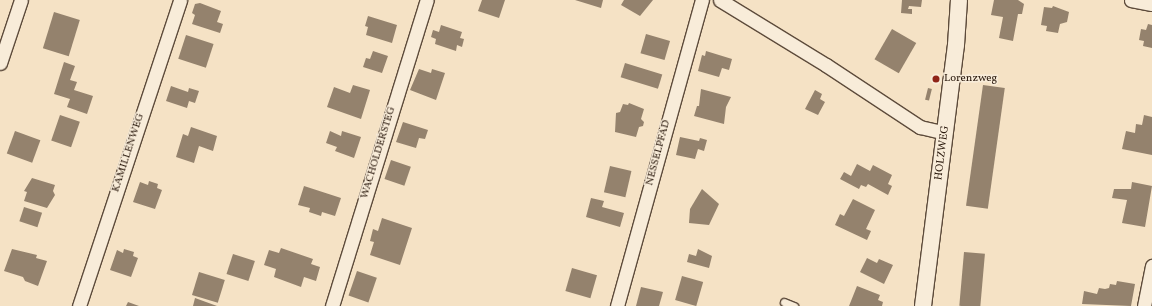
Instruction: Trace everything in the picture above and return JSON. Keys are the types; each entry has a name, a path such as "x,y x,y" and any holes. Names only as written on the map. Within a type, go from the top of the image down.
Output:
{"street":[{"path":"0,63 21,0"},
{"name":"KAMILLENWEG","path":"79,306 180,0"},
{"name":"WACHOLDERSTEG","path":"332,306 427,0"},
{"name":"NESSELPFAD","path":"617,306 702,0"},
{"path":"720,0 826,64 920,127 945,133"},
{"name":"HOLZWEG","path":"923,306 945,133 959,0"},
{"path":"1131,0 1152,4"},
{"path":"1144,306 1152,266"}],"lane":[{"path":"784,302 794,306"}],"building":[{"path":"482,0 505,0 499,18 478,11"},
{"path":"575,0 603,0 601,8"},
{"path":"624,0 653,0 640,16 621,5"},
{"path":"902,0 922,0 921,7 909,6 908,9 912,9 912,14 901,13"},
{"path":"994,0 1018,0 1024,4 1022,14 1018,14 1013,41 999,38 1003,17 991,15"},
{"path":"200,3 221,11 217,22 223,24 220,33 192,24 195,15 192,13 195,4"},
{"path":"1053,6 1069,12 1067,22 1060,24 1058,33 1046,31 1047,26 1041,25 1044,7 1052,8"},
{"path":"54,12 80,20 69,56 43,48"},
{"path":"368,16 397,25 392,43 366,35 368,27 365,26"},
{"path":"1148,24 1152,25 1152,48 1143,46 1144,41 1139,40 1141,29 1146,30"},
{"path":"441,25 462,32 460,38 464,39 462,47 457,45 456,51 435,44 436,39 431,37 433,30 439,32"},
{"path":"892,29 916,43 899,73 874,59"},
{"path":"646,34 670,41 665,60 640,53"},
{"path":"186,35 214,44 206,68 178,59"},
{"path":"373,51 388,56 382,73 363,67 366,58 370,59"},
{"path":"706,51 732,59 729,70 722,68 719,77 698,71 702,55 705,56"},
{"path":"64,62 75,66 70,80 77,82 74,90 93,96 87,114 67,107 70,99 54,94"},
{"path":"625,63 662,74 658,89 621,77"},
{"path":"419,69 431,73 432,69 445,73 436,100 410,90"},
{"path":"353,85 370,90 361,119 327,107 334,87 350,93"},
{"path":"983,85 1005,88 988,209 966,206"},
{"path":"171,86 188,92 189,88 199,91 195,103 189,101 187,108 166,101"},
{"path":"928,88 932,89 929,101 925,100"},
{"path":"701,89 731,97 726,107 724,124 694,116 697,106 699,106"},
{"path":"815,90 822,94 820,99 825,102 818,115 805,109"},
{"path":"629,103 644,109 641,119 644,122 643,126 639,127 636,137 615,132 616,113 620,112 623,104 628,105"},
{"path":"60,115 80,122 71,147 51,141"},
{"path":"1144,115 1152,117 1152,155 1122,149 1126,131 1135,133 1136,124 1142,125"},
{"path":"403,122 428,130 425,139 419,138 416,148 396,142"},
{"path":"191,127 217,136 213,151 199,146 194,163 176,157 183,134 188,136"},
{"path":"15,131 40,140 32,163 7,154"},
{"path":"330,131 341,136 342,131 361,137 354,158 335,151 337,147 326,143"},
{"path":"680,137 699,141 700,138 707,140 704,151 698,149 695,159 676,155"},
{"path":"391,160 411,167 404,186 384,179"},
{"path":"857,164 870,171 873,165 892,175 888,184 892,186 888,195 868,184 866,187 861,185 859,189 840,179 844,172 851,176"},
{"path":"610,166 631,171 625,197 604,192"},
{"path":"32,178 55,185 53,191 55,195 47,208 24,201 27,192 24,191"},
{"path":"149,181 158,184 157,188 162,190 155,209 133,202 140,182 148,185"},
{"path":"1132,182 1152,186 1145,227 1122,223 1127,200 1112,198 1114,189 1131,189"},
{"path":"304,186 341,198 335,216 322,212 321,216 309,212 310,208 298,205"},
{"path":"702,189 719,204 709,225 689,223 690,209"},
{"path":"591,198 604,201 602,207 624,213 620,227 586,217"},
{"path":"853,199 875,210 866,229 871,231 867,240 835,225 840,214 844,216"},
{"path":"24,207 42,213 37,227 19,221"},
{"path":"382,218 412,228 400,265 370,255 374,242 370,241 373,229 378,231"},
{"path":"281,248 313,259 311,264 320,267 316,281 304,277 301,287 274,277 276,269 264,265 269,250 279,253"},
{"path":"12,249 37,255 36,258 47,261 38,286 25,281 23,277 4,271"},
{"path":"124,249 134,252 133,256 138,258 131,277 110,270 117,250 123,253"},
{"path":"698,249 712,256 709,268 687,262 689,254 696,256"},
{"path":"964,252 985,254 980,306 959,306"},
{"path":"233,254 255,261 248,281 227,274"},
{"path":"867,258 877,263 879,259 893,265 884,284 860,272"},
{"path":"572,268 597,275 590,298 565,291"},
{"path":"357,271 377,278 368,302 349,296"},
{"path":"199,272 225,280 218,303 192,295"},
{"path":"682,276 703,282 696,306 675,300"},
{"path":"1117,281 1135,284 1131,306 1082,304 1084,291 1097,294 1099,288 1109,288 1110,284 1116,285"},
{"path":"857,286 880,295 878,300 883,302 882,306 849,306"},
{"path":"641,287 663,292 659,306 636,306"},
{"path":"195,298 217,306 193,306"},
{"path":"128,302 139,306 126,306"}],"place":[{"name":"Lorenzweg","path":"936,79"}]}
